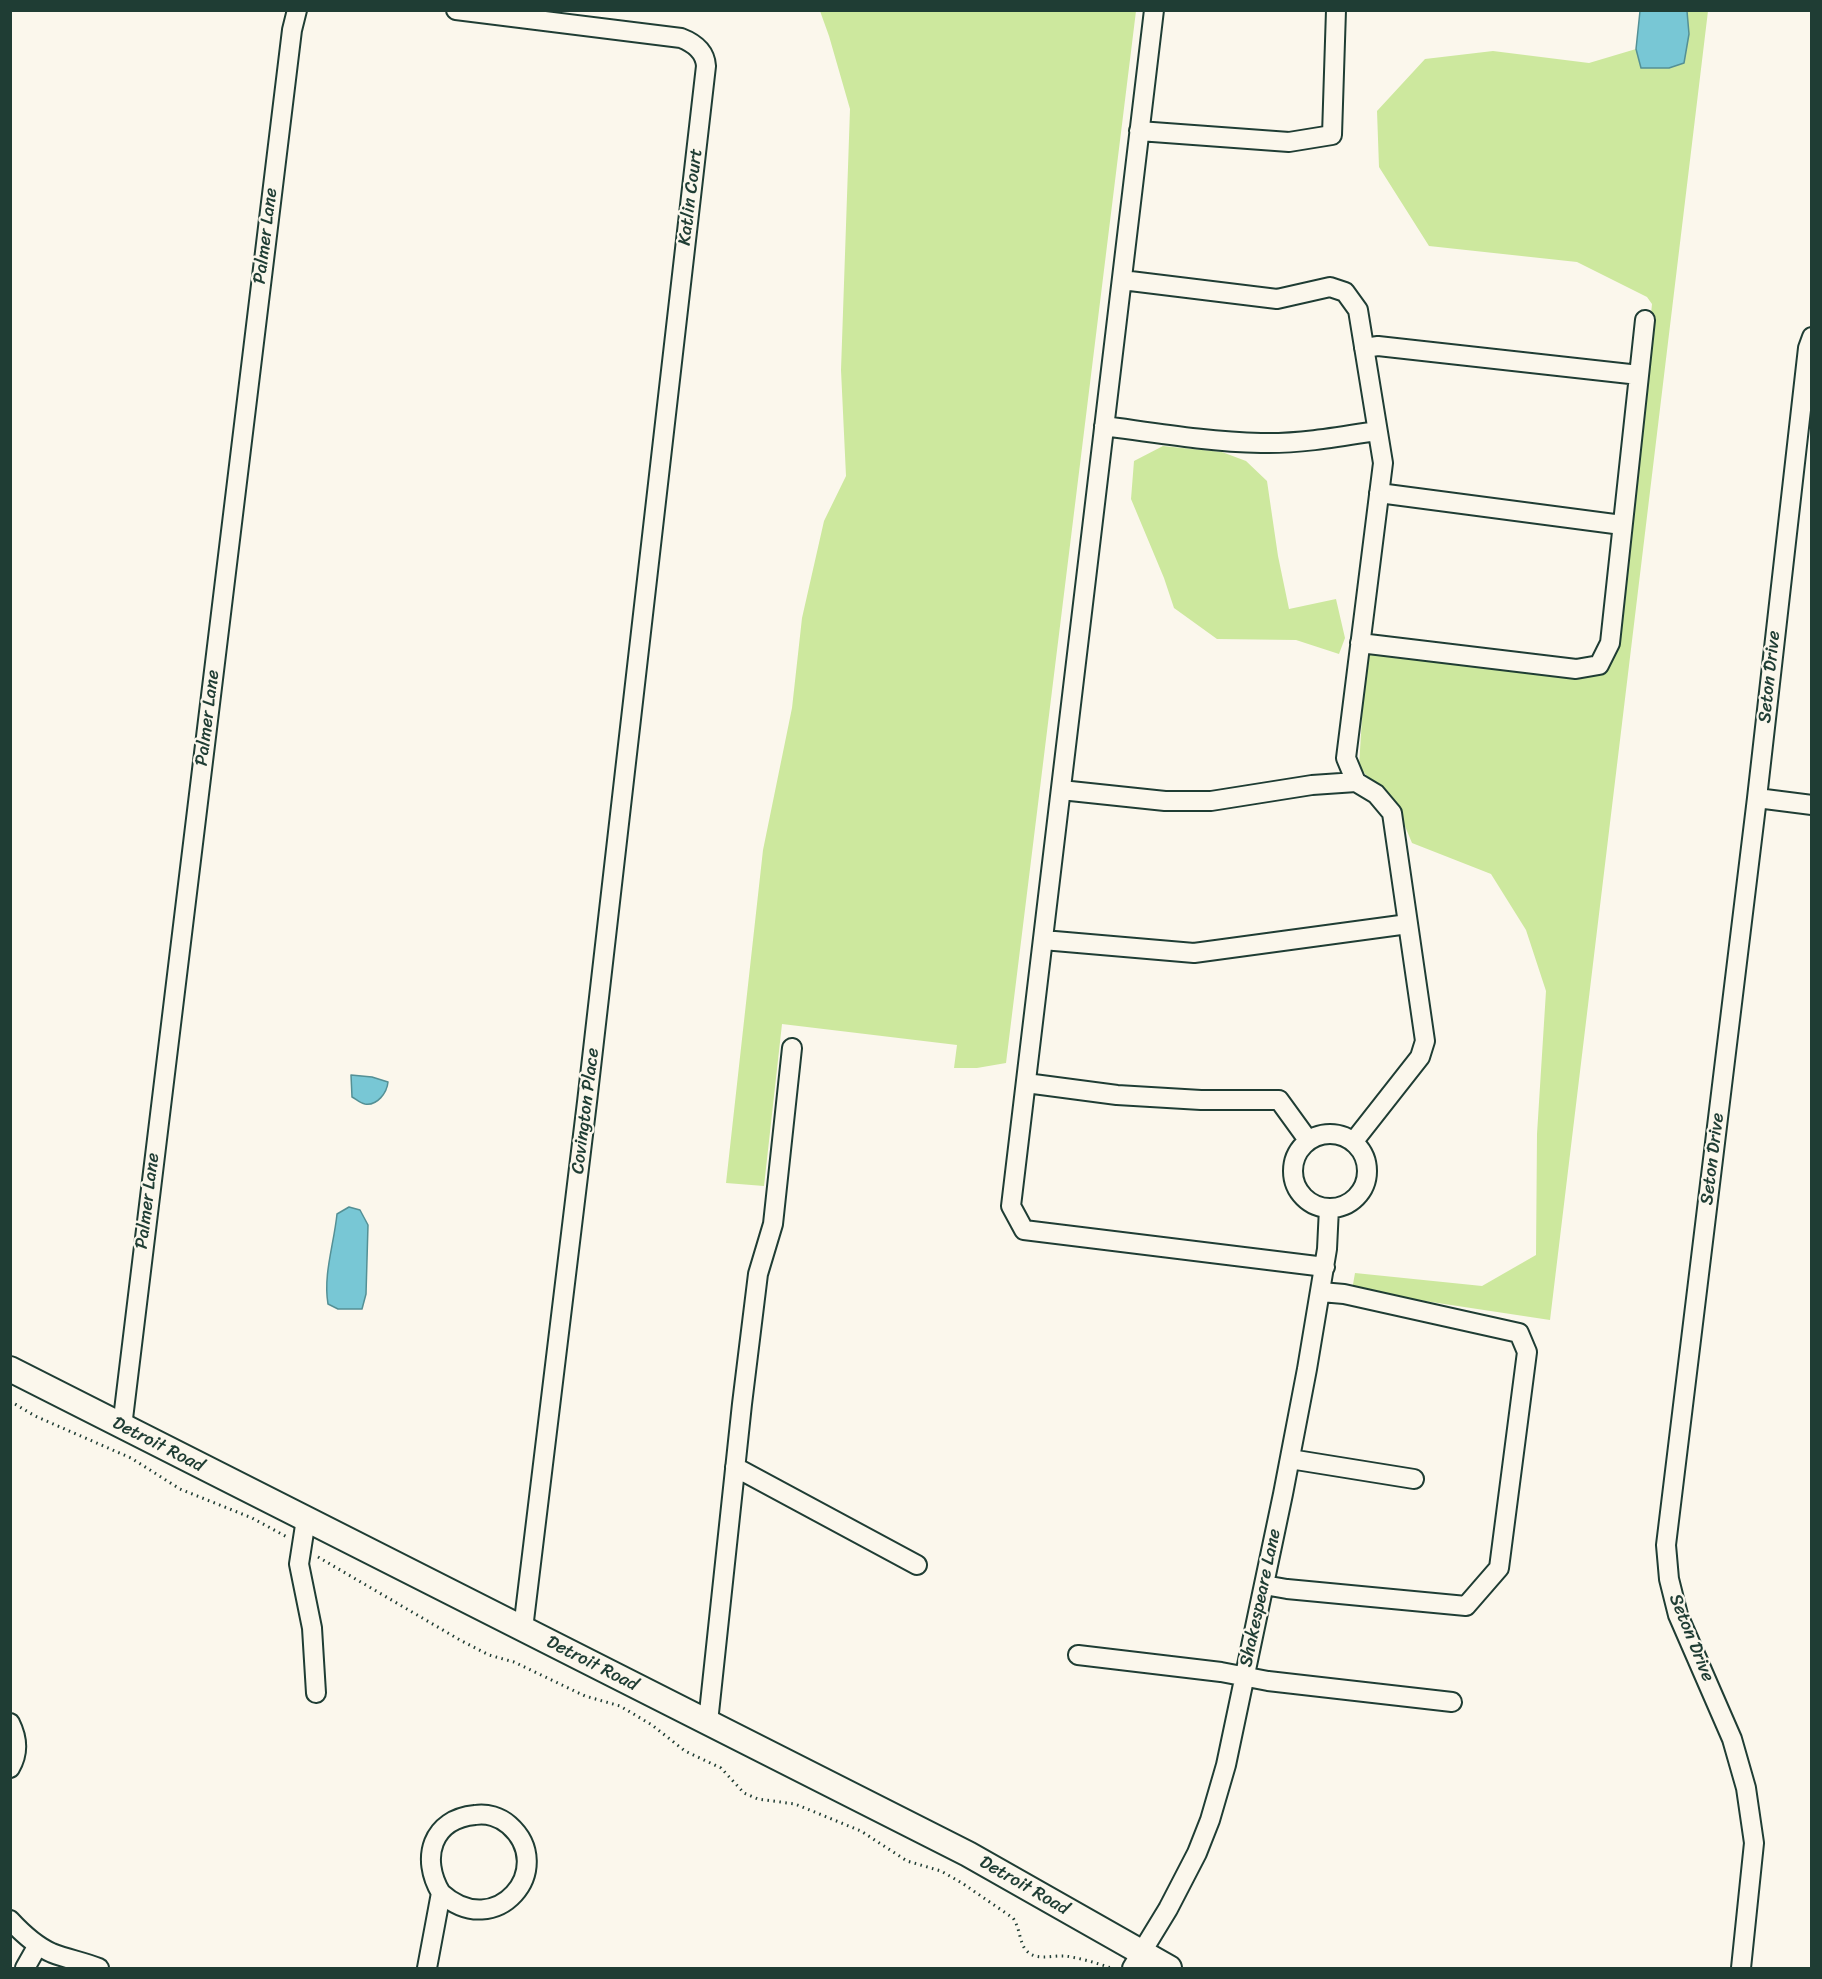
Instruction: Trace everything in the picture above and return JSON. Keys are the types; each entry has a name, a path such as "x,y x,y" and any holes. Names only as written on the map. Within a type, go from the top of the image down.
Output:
{"main road":[{"name":"Detroit Road","path":"10,1369 968,1854 1136,1961 1169,1968"}],"street":[{"name":"Palmer Lane","path":"122,1427 256,319 292,30 297,10"},
{"name":"Katlin Court","path":"456,10 681,38 696,46 706,60 645,593"},
{"path":"1154,10 1011,1206 1024,1230 1325,1267"},
{"path":"1139,131 1289,142 1332,135 1336,10"},
{"path":"1122,280 1277,299 1330,287 1345,292 1358,310 1383,463 1346,758 1356,782"},
{"path":"1360,643 1576,669 1599,665 1610,643 1645,320"},
{"name":"Seton Drive","path":"1741,1968 1754,1844 1746,1788 1732,1738 1678,1615 1669,1579 1666,1545 1757,798 1808,348 1812,337"},
{"path":"1364,348 1378,346 1639,375"},
{"path":"1104,426 1189,437 1263,443 1325,439 1377,431"},
{"path":"1379,493 1622,525"},
{"name":"Covington Place","path":"523,1629 586,1113 645,593"},
{"path":"1061,790 1165,801 1211,801 1312,785 1356,782 1376,794 1392,813 1425,1041 1420,1057 1354,1141"},
{"path":"1757,798 1812,805"},
{"path":"1043,940 1194,953 1408,924"},
{"path":"708,1722 758,1274 773,1224 792,1048"},
{"path":"1026,1083 1117,1095 1201,1100 1280,1100 1308,1140"},
{"path":"1320,1135 1341,1135 1354,1141 1364,1151 1368,1172 1365,1182 1354,1199 1345,1205 1329,1208 1311,1203 1300,1192 1293,1174 1296,1157 1302,1146 1308,1140 1320,1135"},
{"name":"Shakespeare Lane","path":"1136,1961 1168,1909 1202,1842 1226,1765 1290,1459 1321,1292 1329,1208"},
{"path":"1264,1585 1466,1606 1498,1568 1527,1352 1519,1333 1344,1294 1321,1292"},
{"path":"1290,1459 1414,1479"},
{"path":"735,1467 917,1564"},
{"path":"306,1519 299,1564 312,1628 316,1693"},
{"path":"1078,1655 1452,1702"},
{"path":"10,1723 15,1733 16,1748 10,1768"},
{"path":"427,1968 441,1893 432,1874 430,1854 435,1841 447,1825 466,1816 479,1814 493,1816 505,1822 515,1831 526,1856 524,1877 514,1895 491,1909 477,1910 463,1908 451,1902 441,1893"},
{"path":"10,1920 39,1945 53,1953 99,1968"},
{"path":"25,1968 39,1945"}],"path":[{"path":"10,1401 35,1416 131,1458 180,1490 252,1518 285,1535 489,1655 514,1662 577,1693 620,1706 652,1725 685,1751 721,1768 744,1793 814,1810 861,1831 907,1861 941,1871 1013,1918 1023,1945 1031,1955 1065,1956 1111,1968"},
{"path":"1095,1968 1097,1964"}],"green space":[{"path":"820,11 1136,11 1006,1063 977,1068 954,1068 957,1045 782,1024 764,1186 726,1183 763,850 792,708 802,618 824,521 846,476 841,370 850,109"},
{"path":"1687,11 1708,11 1550,1320 1352,1290 1355,1273 1482,1286 1536,1255 1537,1134 1546,991 1526,930 1491,874 1412,843 1399,812 1359,767 1366,651 1601,672 1625,565 1652,304 1647,297 1577,262 1429,246 1379,167 1377,111 1425,59 1493,51 1589,63 1636,49 1641,68 1689,34"},
{"path":"1163,446 1222,452 1246,461 1267,481 1278,556 1289,609 1336,599 1345,638 1339,654 1296,640 1217,639 1174,608 1131,499 1134,461"}],"water":[{"path":"1640,11 1687,11 1689,34 1684,63 1669,68 1641,68 1636,49"},
{"path":"351,1075 372,1077 388,1082 386,1090 374,1103 361,1103 352,1097"},
{"path":"349,1207 360,1210 368,1225 366,1294 362,1309 338,1309 328,1304 328,1271 337,1214"}]}
